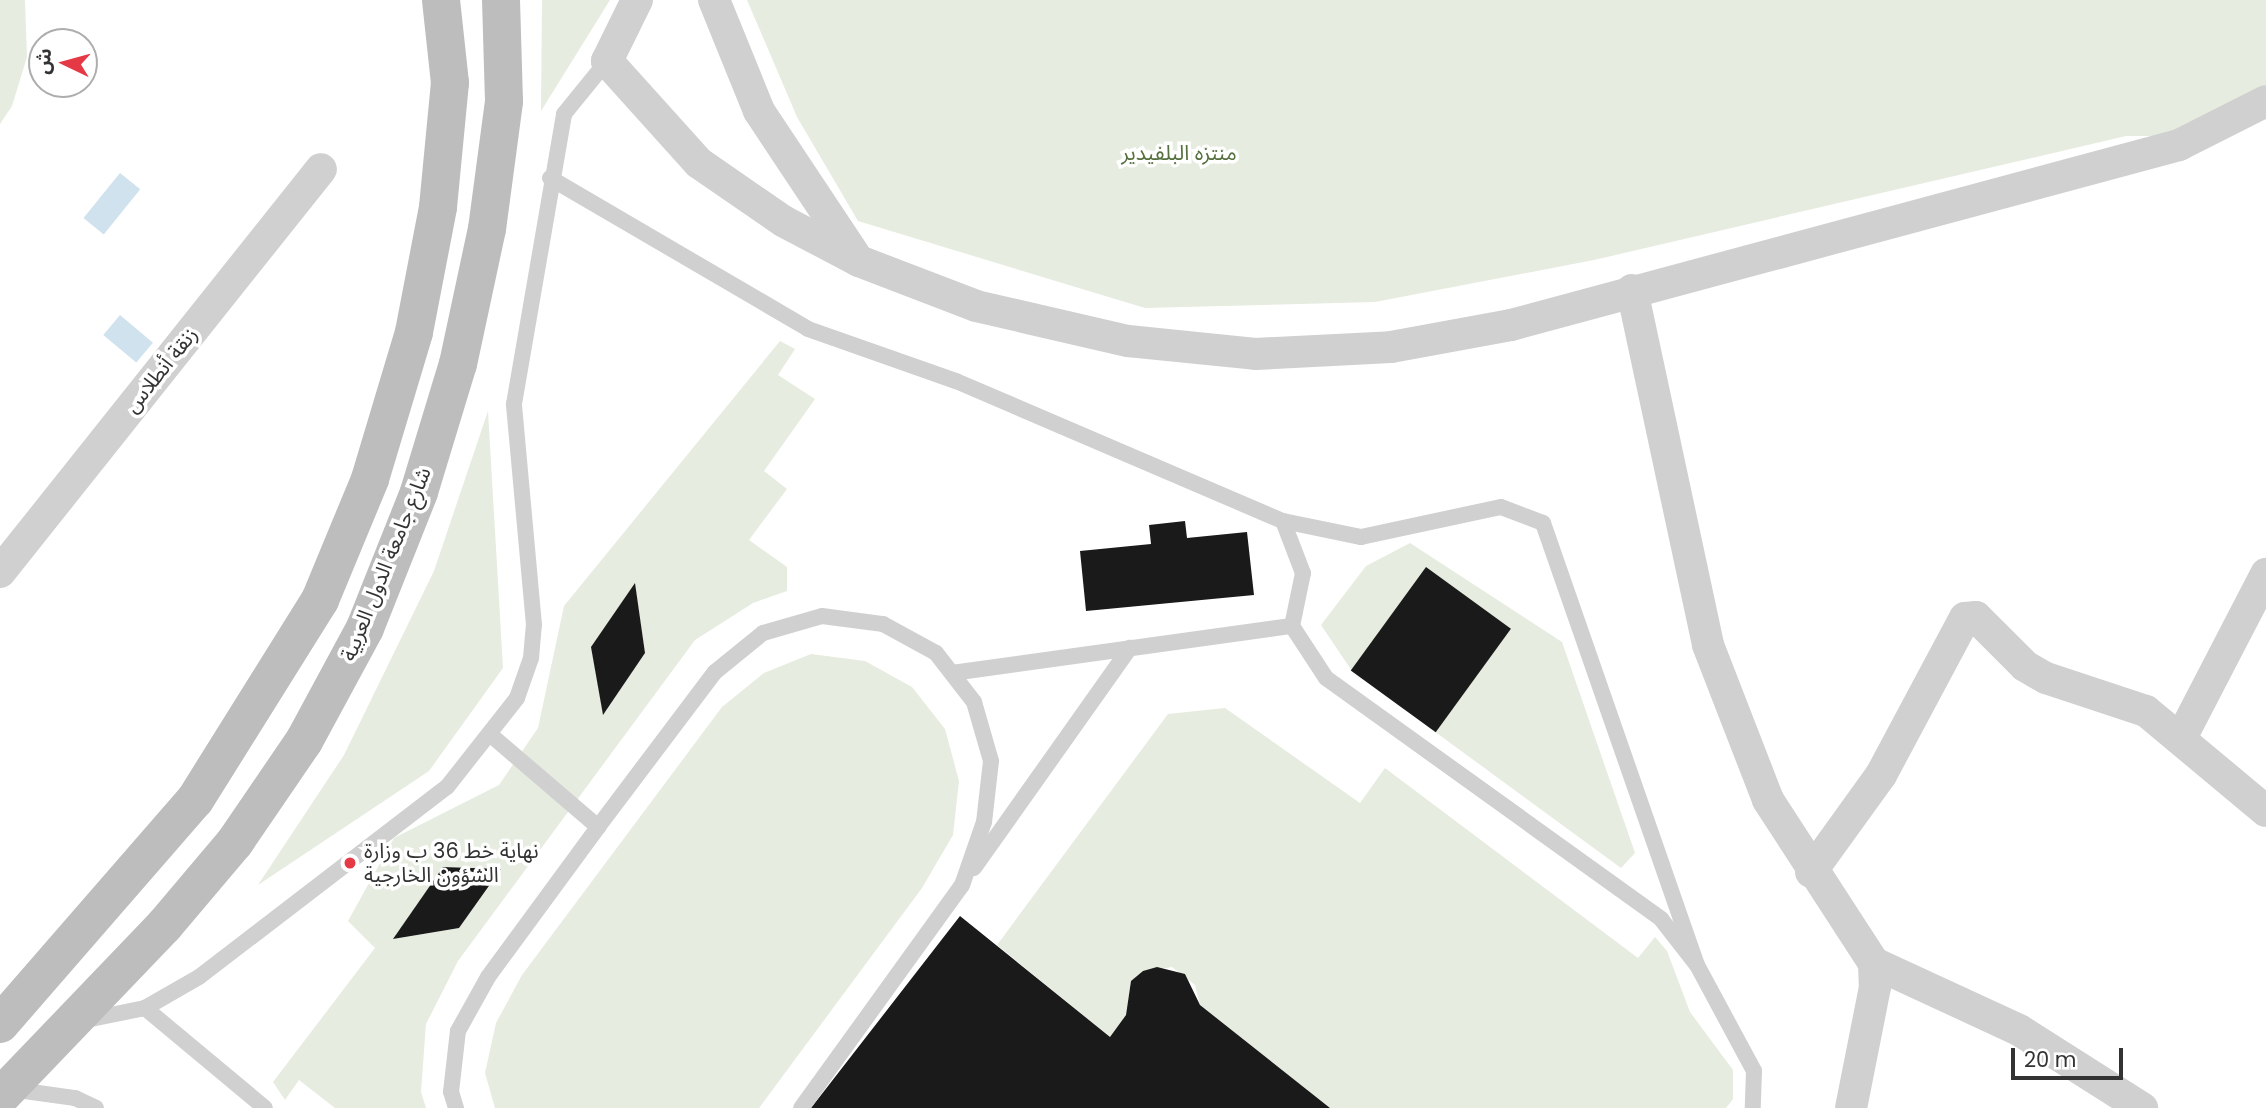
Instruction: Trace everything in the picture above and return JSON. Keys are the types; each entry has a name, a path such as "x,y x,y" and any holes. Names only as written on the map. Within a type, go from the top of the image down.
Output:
{"street":[{"path":"0,1024 195,800 320,600 370,479 414,332 438,208 450,83 440,0"},
{"name":"شارع جامعة الدول العربية","path":"4,1093 164,926 235,842 304,741 365,628 419,492 458,364 487,229 504,100 501,0"},
{"path":"638,0 607,61 699,163 783,221 859,261 976,306 1128,341 1255,354 1391,347 1511,325 1632,290 2179,145 2266,101"},
{"path":"714,0 759,111 798,178 859,261"},
{"name":"زنقة أنطلاس","path":"0,572 321,169"},
{"path":"1632,290 1709,645 1768,800 1811,872 1874,963 2019,1030 2142,1108"},
{"path":"2181,738 2266,574"},
{"path":"1811,872 1881,775 1965,618 1976,617 2025,666 2146,711 2266,811"},
{"path":"1851,1108 1875,987 1874,963"}],"lane":[{"path":"69,1024 145,1008 199,976 408,820 447,787 492,736 517,698 533,636 533,595 512,434 550,178 564,114 607,61"},
{"path":"550,178 808,330 956,381 1283,521 1361,537 1501,507 1543,523 1697,965 1754,1071 1753,1108"},
{"path":"1283,521 1303,573 1292,626 1326,678 1661,919 1697,965"},
{"path":"456,1108 451,1092 458,1031 488,977 715,671 763,633 822,616 883,624 936,653 952,673 974,702 991,761 984,822 962,884"},
{"path":"952,673 1292,626"},
{"path":"801,1108 1130,648"},
{"path":"492,736 598,827"},
{"path":"145,1008 265,1108"},
{"path":"4,1093 75,1098 96,1108"}],"green space":[{"path":"0,0 25,0 27,57 12,106 0,124"},
{"path":"542,0 610,0 541,111"},
{"name":"منتزه البلفيدير","path":"747,0 2266,0 2266,104 2189,136 2126,136 1594,260 1375,302 1145,308 858,221 797,117"},
{"path":"780,341 795,349 778,375 815,399 764,471 787,489 749,540 787,567 787,591 753,603 695,640 458,961 426,1024 421,1092 426,1108 335,1108 299,1080 285,1100 273,1082 375,948 348,921 394,838 499,785 538,728 564,606","holes":["635,584 645,653 604,714","443,867 501,870 459,928 394,939"]},
{"path":"488,411 503,668 429,771 258,885 344,755 434,571"},
{"path":"1410,543 1562,642 1635,853 1621,868 1352,671 1321,625 1366,566"},
{"path":"811,654 865,661 912,687 945,729 959,781 953,835 922,888 759,1108 495,1108 485,1073 496,1023 522,975 722,707 764,673"},
{"path":"1225,708 1360,803 1385,768 1638,958 1655,937 1667,951 1690,1012 1733,1070 1733,1099 1726,1108 1330,1108 1200,1005 1195,985 1172,967 1143,972 1131,982 1126,1015 1110,1037 997,945 1168,714"}],"water":[{"path":"120,173 140,189 104,234 83,218"},
{"path":"120,315 153,343 136,363 103,335"}],"building":[{"path":"1185,521 1187,538 1247,532 1254,595 1086,611 1080,551 1151,544 1149,525"},
{"path":"1426,567 1511,629 1436,732 1351,671"},
{"path":"635,583 645,653 603,715 591,647"},
{"path":"443,867 501,869 459,928 393,939"},
{"path":"960,916 1110,1037 1126,1015 1131,981 1143,971 1157,967 1185,974 1200,1005 1330,1108 811,1108"}],"place":[{"name":"نهاية خط 36 ب وزارة الشؤون الخارجية","path":"350,863"}]}
